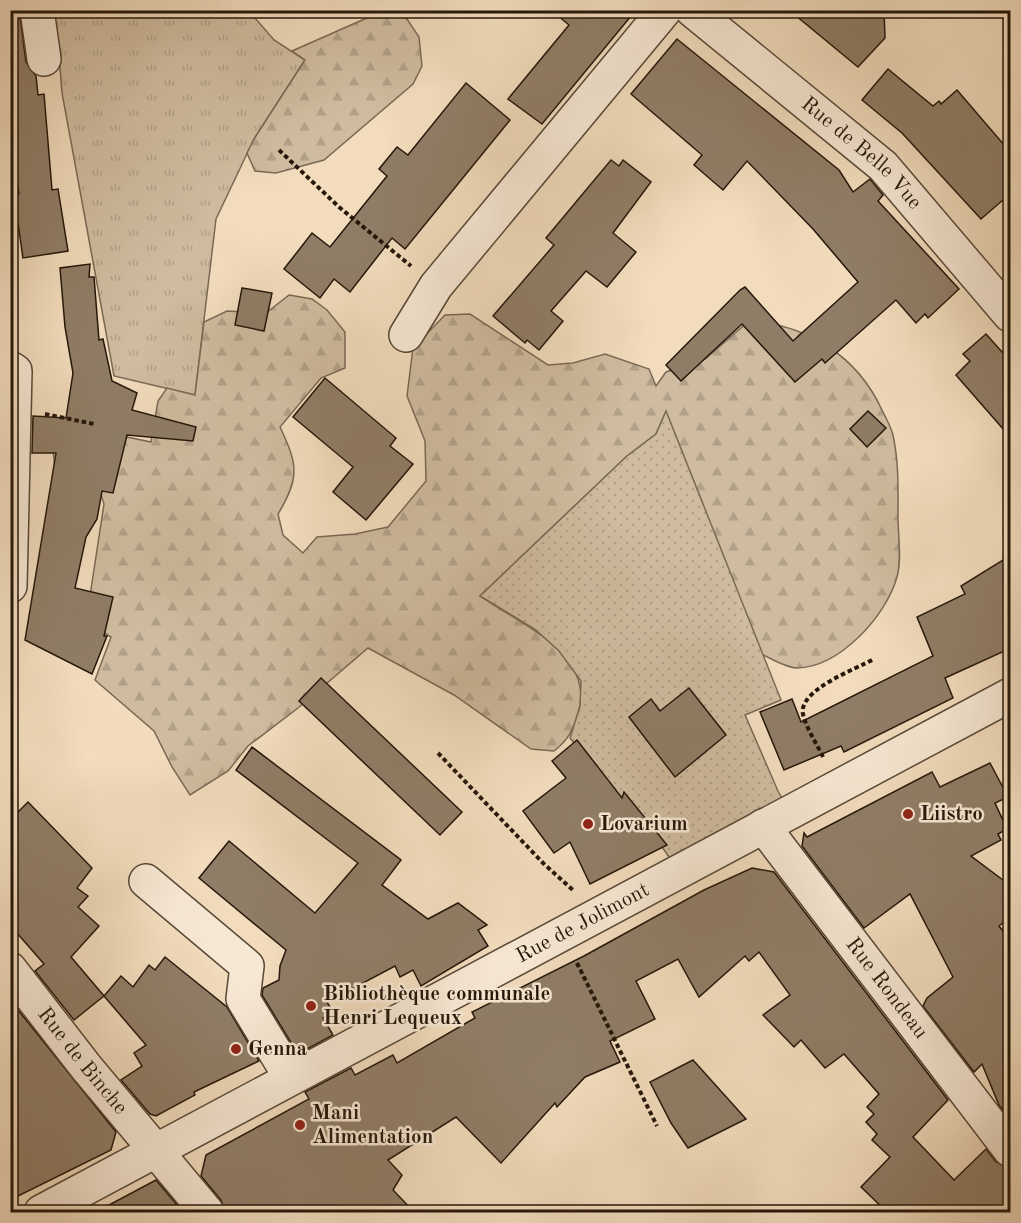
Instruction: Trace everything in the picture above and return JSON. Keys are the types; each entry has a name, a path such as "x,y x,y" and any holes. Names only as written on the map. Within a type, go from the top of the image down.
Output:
{"street":[{"path":"37,10 44,58"},
{"path":"406,335 435,286 665,10"},
{"name":"Rue de Belle Vue","path":"692,10 883,166 1011,315"},
{"path":"10,586 15,422 13,370"},
{"name":"Rue de Jolimont","path":"41,1212 1011,695"},
{"name":"Rue Rondeau","path":"763,826 1011,1150"},
{"path":"146,881 247,966 243,999 291,1078"},
{"name":"Rue de Binche","path":"10,969 155,1151 207,1212"}],"path":[{"path":"279,150 339,207 435,286"},
{"path":"10,268 13,370"},
{"path":"15,422 49,413 94,424"},
{"path":"838,787 806,721 803,701 812,692 874,660"},
{"path":"438,753 543,863 574,891 591,919"},
{"path":"563,934 657,1126"}],"green space":[{"path":"37,11 249,11 274,40 305,60 254,139 216,219 195,395 114,376 62,93 59,55"},
{"path":"394,13 407,19 419,37 422,66 413,84 324,160 276,173 255,171 247,153 305,60 292,51 369,17"},
{"path":"289,295 312,299 327,310 345,332 345,368 321,378 280,427 290,451 294,471 290,490 278,514 283,535 303,553 317,537 355,534 388,527 426,481 425,441 407,396 413,348 445,315 470,314 548,365 573,363 605,354 649,369 656,386 666,372 705,359 749,321 791,329 828,347 859,374 872,391 890,426 898,476 899,563 897,577 883,608 859,637 829,659 813,665 793,668 763,655 760,688 702,502 666,412 656,434 627,456 480,596 533,629 565,657 576,674 581,693 578,714 569,735 554,751 531,749 454,695 368,648 298,708 248,746 228,771 190,795 172,767 154,731 95,680 111,637 86,622 104,504 98,486 55,467 52,443 69,425 151,442 158,401 167,388 195,395 204,322 227,311 266,313"},
{"path":"666,411 781,700 745,715 778,791 790,812 679,871 662,847 570,738 580,706 581,681 559,651 536,630 480,596 627,456 656,434"}],"building":[{"path":"10,10 19,10 26,62 36,76 38,95 44,94 52,190 58,189 68,251 23,258 14,195 19,194 10,131"},
{"path":"551,10 636,10 542,124 508,99 569,25"},
{"path":"789,10 884,10 885,38 858,67"},
{"path":"677,39 839,170 853,192 870,179 883,195 878,201 959,289 928,318 925,314 916,323 896,300 825,363 822,359 795,382 742,324 681,381 666,365 745,287 793,341 858,282 813,229 747,161 723,190 694,165 702,155 631,94"},
{"path":"888,69 933,106 939,101 941,104 957,90 1011,153 1011,193 981,219 902,133 862,100"},
{"path":"466,83 510,120 405,249 392,238 350,292 334,279 320,298 284,269 312,233 330,247 387,176 379,169 397,147 408,155"},
{"path":"611,160 619,166 623,160 651,182 613,233 636,252 607,287 586,271 551,311 563,321 539,350 527,340 525,343 493,316 554,245 546,238"},
{"path":"90,264 89,277 94,277 99,340 103,339 112,381 137,393 132,410 196,427 193,441 127,435 113,493 102,491 97,519 86,537 75,588 113,597 104,636 107,636 92,674 25,640 56,453 32,453 33,416 66,418 73,373 65,327 60,268"},
{"path":"242,288 272,293 264,331 235,325"},
{"path":"986,334 1011,362 1011,438 956,375 970,361 963,354"},
{"path":"325,378 396,438 390,446 413,464 366,520 333,492 353,467 293,417"},
{"path":"868,411 886,428 867,447 850,429"},
{"path":"1011,555 1011,648 945,678 953,698 844,752 841,746 784,770 760,712 792,699 801,722 933,656 917,617 965,594 961,586"},
{"path":"321,678 462,812 440,835 299,701"},
{"path":"689,688 726,735 675,777 629,717 651,699 660,711"},
{"path":"577,740 622,798 624,792 667,845 590,884 570,842 554,853 523,811 566,778 552,761"},
{"path":"252,747 401,860 382,885 428,919 458,903 487,925 478,930 488,946 421,986 413,970 400,977 395,966 327,1002 333,1012 323,1018 333,1035 298,1054 262,995 263,988 279,980 280,966 286,950 199,878 229,841 315,913 358,863 236,770"},
{"path":"990,763 1008,797 995,803 1007,829 998,834 1001,840 971,856 1011,886 1011,916 999,926 1011,941 1011,1120 999,1105 982,1064 974,1072 923,1006 927,998 953,977 910,894 864,928 802,846 804,833 807,837 932,772 940,787"},
{"path":"28,802 92,868 77,888 88,896 78,907 99,926 71,957 104,996 74,1020 35,971 44,964 10,925 10,820"},
{"path":"752,868 774,872 948,1100 913,1137 954,1180 986,1149 996,1162 1011,1168 1011,1212 887,1212 861,1187 890,1157 872,1140 877,1134 866,1122 874,1114 867,1107 879,1094 844,1054 825,1068 801,1040 794,1047 763,1015 790,995 759,952 749,961 745,956 699,997 678,959 636,981 655,1019 610,1041 620,1062 585,1077 557,1107 555,1103 501,1163 456,1117 388,1160 402,1175 393,1190 414,1212 225,1212 221,1200 201,1176 206,1155 309,1099 305,1092 351,1068 355,1075 393,1055 397,1063 475,1018 472,1012 584,956 704,890"},
{"path":"165,957 227,1007 259,1061 194,1092 195,1095 156,1116 150,1114 121,1080 142,1066 134,1053 146,1045 104,996 121,976 133,987 149,965 155,970"},
{"path":"10,1000 116,1132 111,1150 10,1200"},
{"path":"693,1060 746,1119 688,1148 671,1123 650,1082"},
{"path":"156,1180 183,1212 96,1212"}],"place":[{"name":"Liistro","path":"908,814"},
{"name":"Lovarium","path":"588,824"},
{"name":"Bibliothèque communale Henri Lequeux","path":"311,1006"},
{"name":"Genna","path":"236,1049"},
{"name":"Mani Alimentation","path":"300,1125"}]}
